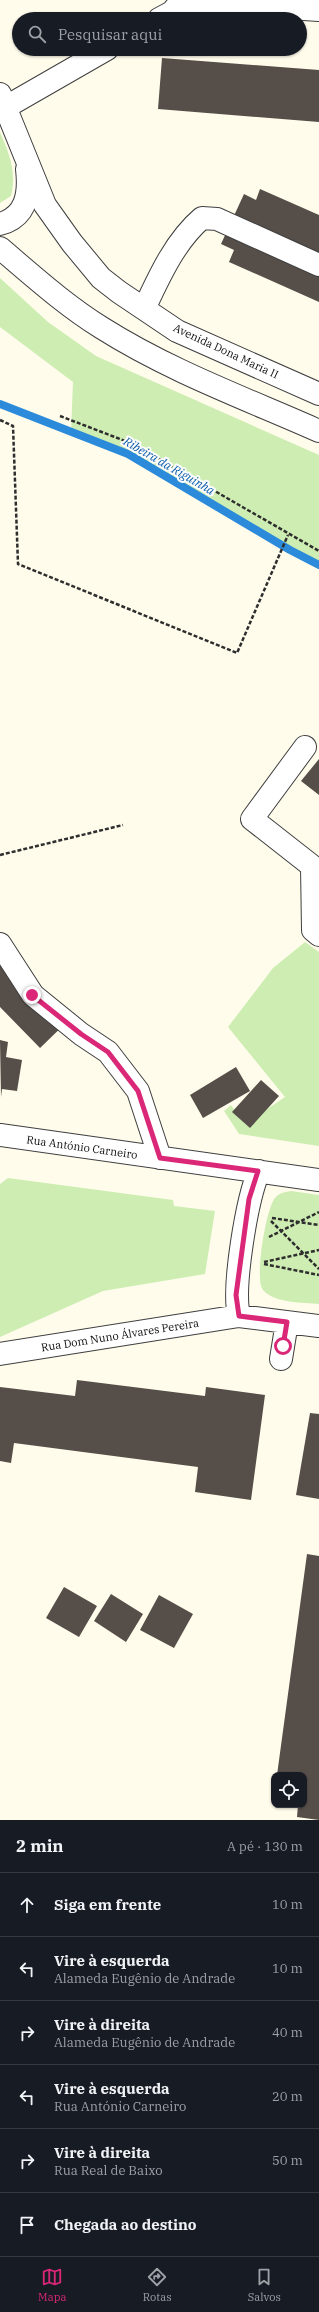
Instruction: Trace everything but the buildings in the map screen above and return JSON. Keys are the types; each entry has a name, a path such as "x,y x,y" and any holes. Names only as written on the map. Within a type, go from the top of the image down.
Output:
{"street":[{"path":"172,12 182,1 319,10"},
{"path":"3,100 93,56"},
{"name":"Avenida Dona Maria II","path":"3,100 45,205 72,243 101,278 144,309 177,330 319,394"},
{"name":"Avenida Dona Maria II","path":"0,224 10,221 22,210 27,193 24,152"},
{"path":"144,309 159,278 188,230 202,218 218,219 319,265"},
{"path":"0,248 54,295 103,328 191,375 319,431"},
{"path":"305,747 252,819 315,869 313,930 319,935"},
{"path":"0,944 32,995 81,1034 108,1052 138,1091 160,1158"},
{"name":"Rua António Carneiro","path":"0,1135 319,1180"},
{"path":"239,1316 236,1295 251,1189 258,1171"},
{"name":"Rua Dom Nuno Álvares Pereira","path":"0,1354 239,1316 319,1326"},
{"path":"281,1359 287,1322"}],"path":[{"path":"60,416 133,444 288,535 319,551"},
{"path":"0,420 13,426 18,564 237,653 288,535"},
{"path":"0,855 123,825"},
{"path":"265,1234 265,1239 319,1212"},
{"path":"268,1218 319,1225"},
{"path":"267,1223 268,1218"},
{"path":"268,1218 282,1230 319,1269"},
{"path":"260,1263 319,1250"},
{"path":"260,1263 261,1257"},
{"path":"260,1263 319,1275"}],"green space":[{"path":"0,132 9,155 13,171 13,187 11,196 0,203"},
{"path":"0,278 48,322 96,356 319,455 319,565 290,550 128,454 71,432 73,382 0,327"},
{"path":"305,942 319,952 319,1146 239,1134 224,1111 231,1105 245,1124 285,1097 228,1027 273,968"},
{"path":"8,1178 173,1200 174,1206 215,1211 205,1274 103,1291 0,1337 0,1184"},
{"path":"291,1191 319,1195 319,1304 290,1302 275,1298 268,1295 263,1290 261,1284 260,1259 268,1215 275,1198 284,1192"}],"waterway":[{"name":"Ribeira da Riguinha","path":"0,404 128,454 290,550 319,565"}],"route":[{"path":"32,995 81,1034 108,1052 138,1091 160,1158 258,1171 249,1199 236,1295 237,1306 239,1316 287,1322 283,1346"}]}
